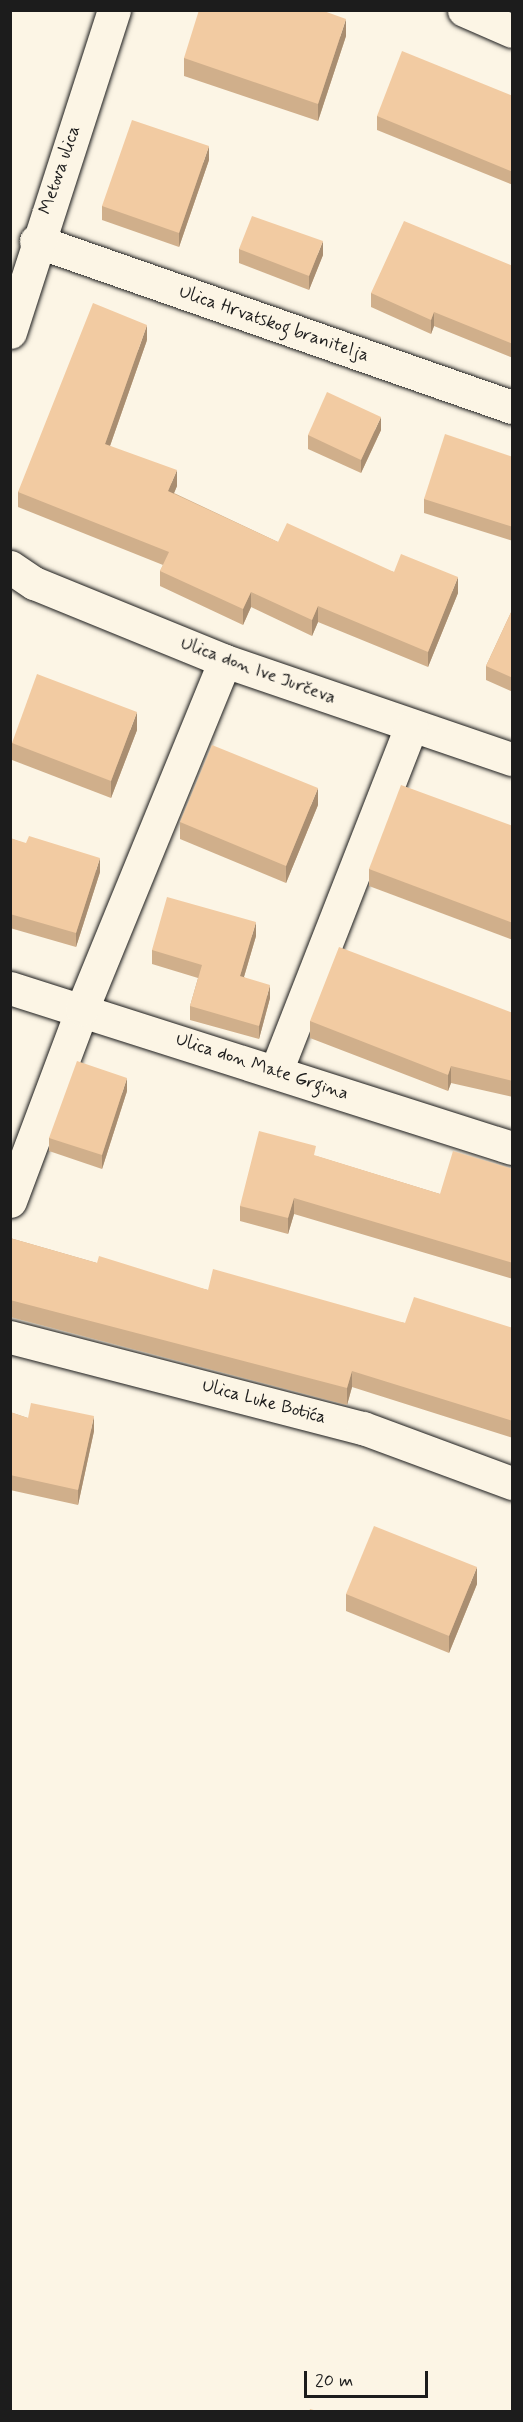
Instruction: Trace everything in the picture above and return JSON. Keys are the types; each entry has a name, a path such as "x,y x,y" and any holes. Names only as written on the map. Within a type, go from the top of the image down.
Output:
{"street":[{"name":"Metova ulica","path":"10,332 36,241 114,10"},
{"path":"464,10 513,31"},
{"name":"Ulica Hrvatskog branitelja","path":"36,241 513,407"},
{"name":"Ulica don Ive Jurčeva","path":"10,567 34,583 225,661 513,759"},
{"path":"10,1201 82,1009 225,661"},
{"path":"276,1071 411,726"},
{"name":"Ulica don Mate Grgina","path":"10,988 82,1009 513,1148"},
{"name":"Ulica Luke Botića","path":"10,1337 363,1428 513,1483"}],"building":[{"path":"199,10 321,10 346,19 318,104 184,58"},
{"path":"402,51 513,96 513,172 377,116"},
{"path":"132,120 209,146 179,233 102,206"},
{"path":"252,216 323,241 309,276 239,249"},
{"path":"404,221 513,266 513,344 434,312 431,320 371,293"},
{"path":"93,303 147,325 105,444 177,470 168,491 278,542 287,523 394,572 401,554 458,577 428,652 318,606 312,620 251,592 243,609 160,571 169,552 18,492"},
{"path":"327,392 381,417 361,460 308,435"},
{"path":"445,434 513,457 513,527 424,499"},
{"path":"513,608 513,678 486,666"},
{"path":"37,674 137,712 111,781 12,743"},
{"path":"212,745 318,788 286,866 180,822"},
{"path":"401,785 513,826 513,923 369,869"},
{"path":"29,836 100,858 76,933 10,914 10,838 26,843"},
{"path":"167,897 256,922 240,976 270,985 259,1026 190,1006 202,965 152,950"},
{"path":"339,947 513,1013 513,1081 451,1066 448,1075 310,1021"},
{"path":"77,1061 127,1078 102,1155 49,1138"},
{"path":"259,1131 316,1146 314,1155 440,1194 453,1151 513,1169 513,1263 294,1198 288,1218 240,1206"},
{"path":"10,1238 97,1263 99,1256 208,1290 213,1269 405,1323 414,1297 513,1328 513,1421 352,1371 347,1388 10,1300"},
{"path":"31,1403 94,1416 78,1490 10,1475 10,1412 28,1418"},
{"path":"374,1526 477,1567 449,1636 346,1594"}]}
